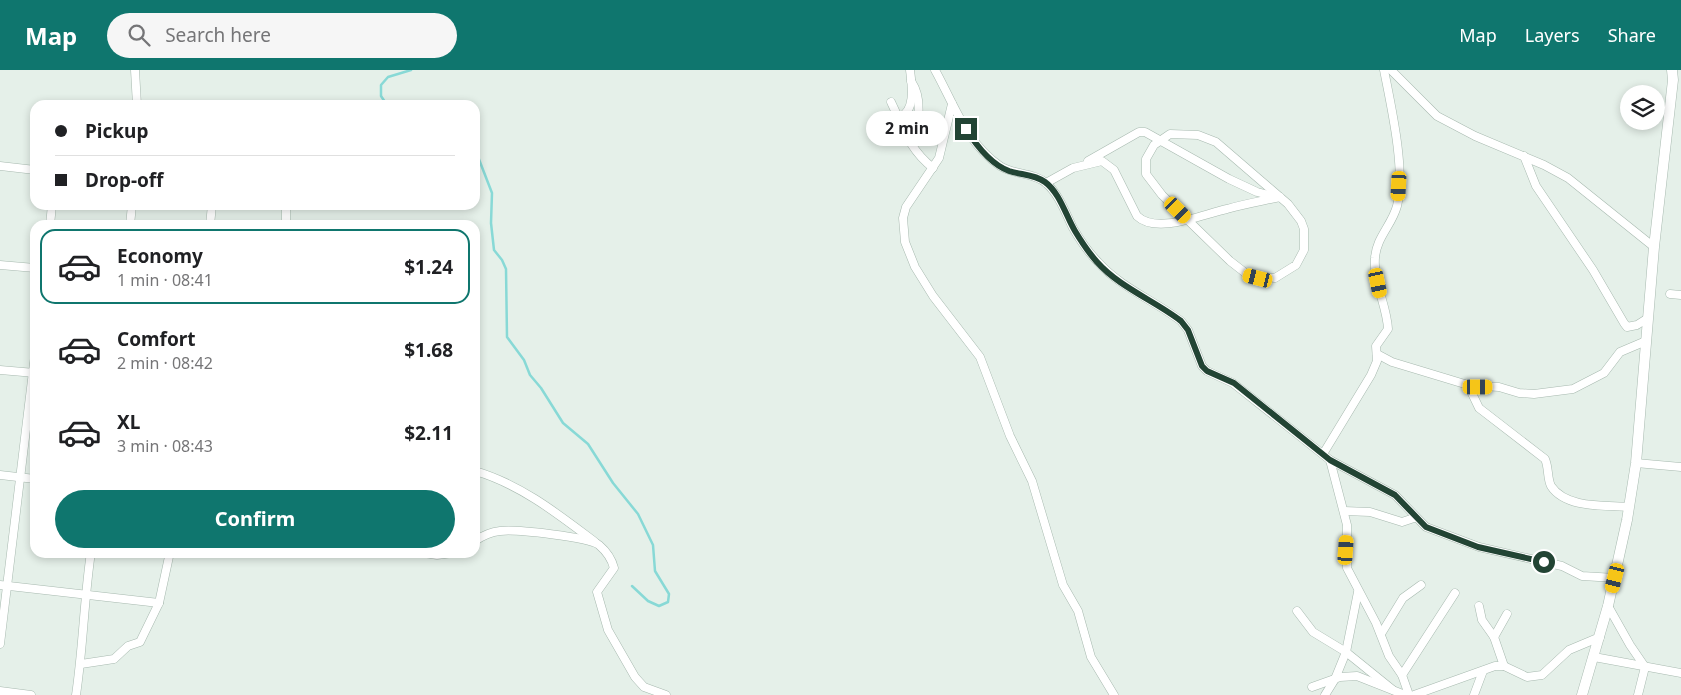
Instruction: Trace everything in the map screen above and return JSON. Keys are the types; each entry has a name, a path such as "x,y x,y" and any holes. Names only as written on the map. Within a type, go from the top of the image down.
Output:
{"street":[{"path":"136,70 137,100"},
{"path":"899,118 909,112 910,70"},
{"path":"935,70 952,104 982,151 1009,170 1032,176 1046,183 1062,206 1074,230 1097,262 1112,275 1181,321 1188,330 1202,366 1234,383 1330,460 1395,495 1414,518 1433,531 1478,547 1562,566 1587,577 1615,578"},
{"path":"1323,454 1371,375 1377,361 1376,346 1385,335 1388,324 1375,258 1378,242 1395,211 1399,186 1394,116 1384,70"},
{"path":"1391,70 1409,91 1437,116 1475,136 1524,156 1568,178 1654,247"},
{"path":"1582,695 1600,638 1615,578 1636,463 1654,247 1667,145 1672,70"},
{"path":"906,135 914,130 917,124 917,93 911,81"},
{"path":"891,102 906,135 918,155 933,168"},
{"path":"952,104 939,158 906,207 903,231 909,254 933,296 980,357 1010,436 1032,481 1063,585 1078,611 1091,657 1114,695"},
{"path":"1046,183 1084,164 1139,132 1150,134 1158,141 1239,184 1265,194 1280,196"},
{"path":"1178,133 1207,137 1226,149 1280,196 1301,221 1305,239 1301,259 1288,271 1275,278 1258,278 1241,270 1162,195 1146,174 1146,160 1158,141 1170,134 1178,133"},
{"path":"1524,156 1536,186 1594,270 1627,327 1632,328 1648,318"},
{"path":"1084,164 1102,161 1110,165 1133,212 1141,220 1159,224 1188,220 1280,196"},
{"path":"0,166 30,169"},
{"path":"0,265 30,268"},
{"path":"1670,294 1681,295"},
{"path":"1377,354 1392,362 1468,386 1499,387 1519,393 1534,394 1573,389 1604,372 1620,352 1646,342"},
{"path":"0,370 30,373"},
{"path":"1468,386 1479,408 1545,459 1550,484 1557,492 1570,499 1589,504 1629,507"},
{"path":"0,644 3,585 21,477 30,405"},
{"path":"1330,460 1347,525 1347,568 1381,634 1389,656 1402,675 1409,695"},
{"path":"1636,463 1681,467"},
{"path":"480,472 543,503 599,544 611,559 614,568 597,592 608,630 639,683 666,695"},
{"path":"0,475 30,479"},
{"path":"1344,510 1370,512 1402,522 1414,518"},
{"path":"480,539 490,533 509,531 579,539 599,544"},
{"path":"76,695 81,664 85,595 90,558"},
{"path":"81,664 114,659 128,646 138,643 159,603 169,558"},
{"path":"3,585 159,603"},
{"path":"1381,634 1403,598 1421,585"},
{"path":"1325,695 1335,680 1346,652 1358,590"},
{"path":"1402,675 1455,594"},
{"path":"1479,606 1484,624 1494,637 1504,666"},
{"path":"1608,606 1630,645 1645,666 1638,695"},
{"path":"1297,611 1313,632 1346,652 1393,690"},
{"path":"1494,637 1507,614"},
{"path":"1414,695 1495,666 1504,666 1527,677 1542,676 1570,650 1600,638"},
{"path":"1594,657 1681,673"},
{"path":"1474,695 1483,671"},
{"path":"1312,687 1340,677 1357,676 1405,695"},
{"path":"0,692 32,695"}],"waterway":[{"path":"384,100 381,96 381,85 388,77 411,70"},
{"path":"480,162 492,193 491,223 494,250 506,269 507,337 524,360 530,375 541,388 563,423 588,444 613,483 638,514 653,545 655,571 669,594 668,602 659,606 648,601 632,586"}],"route":[{"path":"966,129 982,151 1001,166 1032,176 1046,183 1062,206 1074,230 1097,262 1112,275 1181,321 1188,330 1202,366 1207,371 1234,383 1290,430 1330,460 1360,474 1395,495 1402,501 1414,518 1433,531 1478,547 1544,562"}]}
